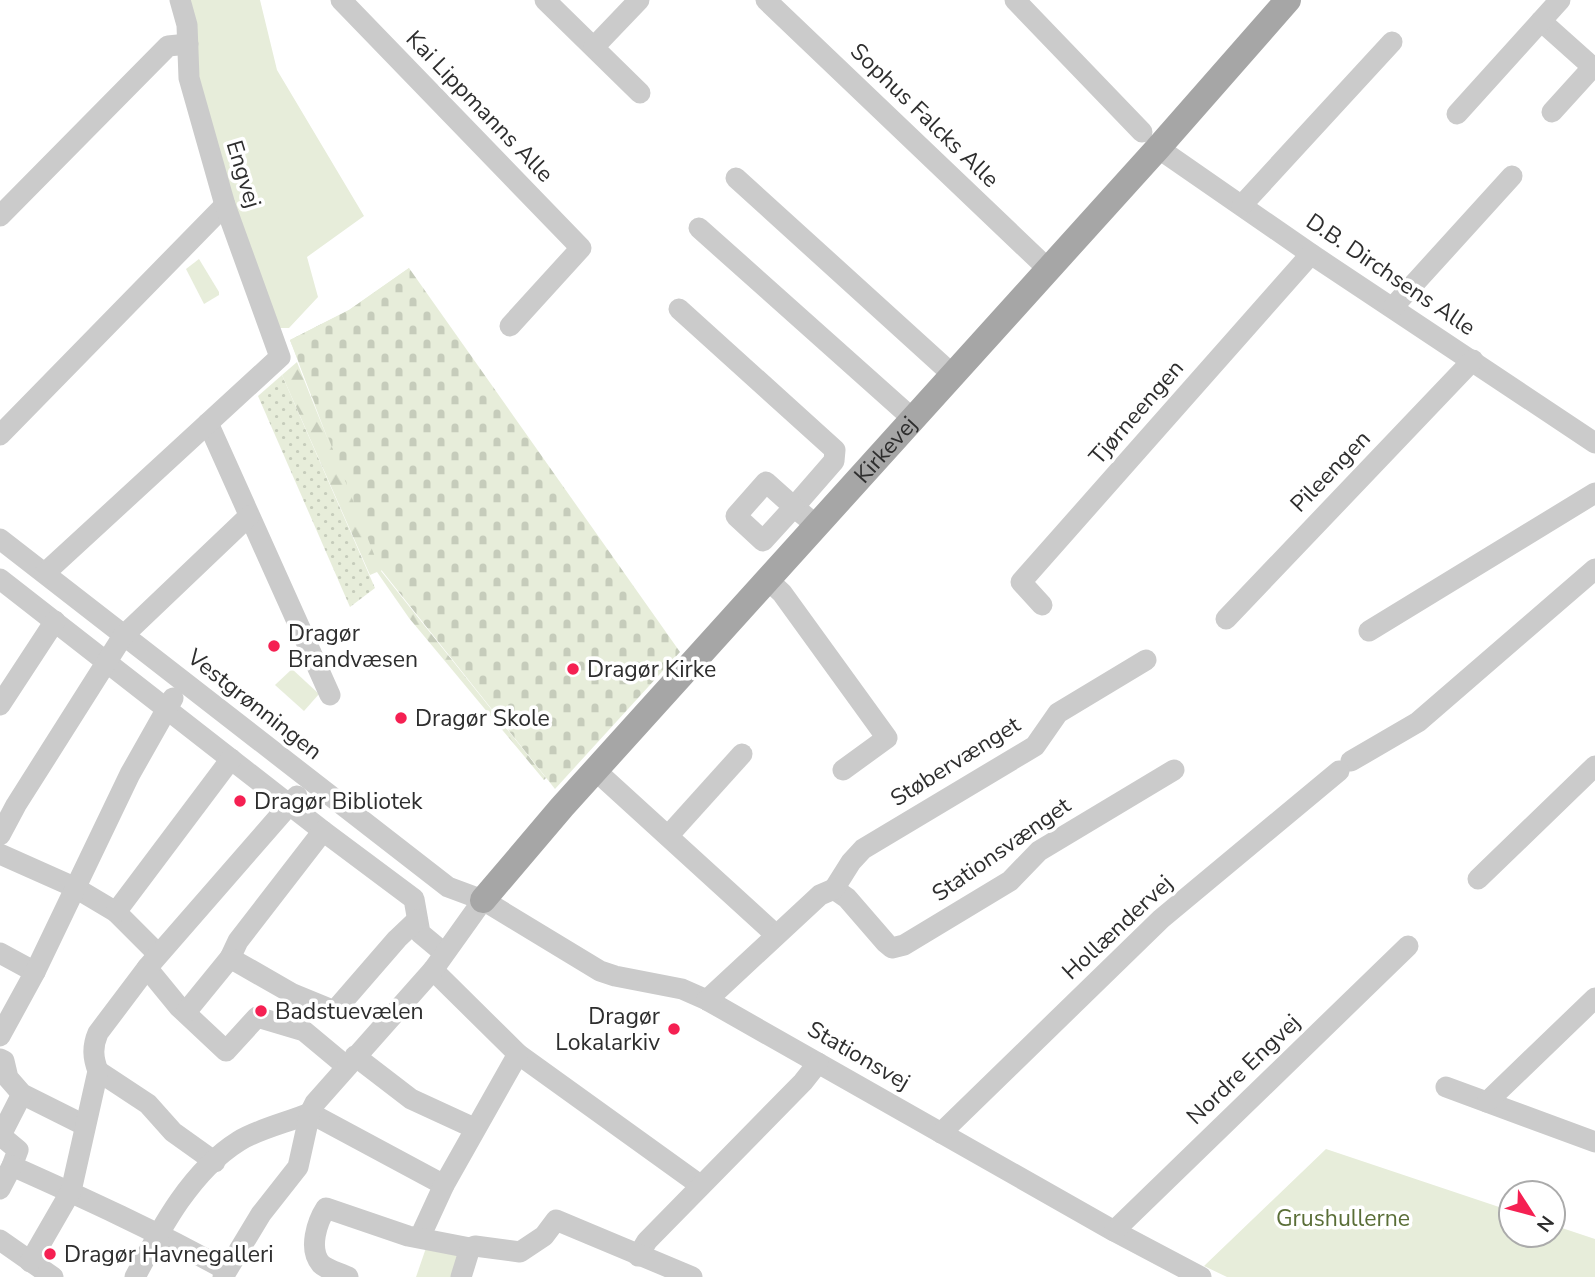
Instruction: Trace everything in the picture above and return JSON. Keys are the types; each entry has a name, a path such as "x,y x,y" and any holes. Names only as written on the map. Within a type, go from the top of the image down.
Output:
{"main road":[{"name":"Kirkevej","path":"483,900 595,770 1048,269 1150,140 1279,3"}],"street":[{"name":"Engvej","path":"180,0 187,25 189,78 225,205 280,357 208,423"},
{"name":"Kai Lippmanns Alle","path":"341,0 581,248 510,326"},
{"path":"545,0 640,93"},
{"path":"594,47 639,0"},
{"name":"Sophus Falcks Alle","path":"766,0 1048,269"},
{"name":"D.B. Dirchsens Alle","path":"1015,0 1150,140 1311,254 1595,443"},
{"path":"1457,114 1560,0"},
{"path":"1542,20 1588,63 1591,69 1552,112"},
{"path":"1242,205 1392,42"},
{"path":"0,216 168,46 188,44"},
{"path":"1393,307 1512,176"},
{"path":"736,178 953,375"},
{"path":"0,435 225,205"},
{"path":"699,228 913,419"},
{"name":"Tjørneengen","path":"1042,605 1021,582 1311,254"},
{"path":"679,309 835,450 834,461 794,507 816,525"},
{"name":"Pileengen","path":"1226,619 1473,360"},
{"path":"45,573 208,423 330,695"},
{"path":"1369,631 1595,493"},
{"path":"0,835 8,798 123,636 249,516"},
{"name":"Vestgrønningen","path":"0,539 448,887 483,900"},
{"name":"Hollændervej","path":"941,1133 1161,919 1345,766 1418,722 1595,569"},
{"path":"0,579 414,899 420,933 439,962 518,1054 700,1185"},
{"path":"768,580 782,593 887,738 843,770"},
{"path":"0,705 55,621"},
{"name":"Støbervænget","path":"834,890 851,862 863,849 1035,746 1058,713 1146,660"},
{"path":"2,1030 35,972 130,774 183,682"},
{"path":"668,836 742,754"},
{"path":"117,912 231,759"},
{"path":"1478,879 1595,766"},
{"name":"Stationsvænget","path":"834,890 848,898 892,948 904,945 1010,881 1039,851 1174,769"},
{"path":"595,770 776,935"},
{"path":"30,1262 72,1191 84,1125 98,1071 94,1060 94,1044 98,1033 152,961 310,781"},
{"path":"187,1012 323,831"},
{"path":"0,854 74,887 117,912 180,1007 226,1051 257,1017 304,1031 411,1099 474,1128"},
{"path":"707,1000 820,895 834,890"},
{"path":"12,1166 72,1191 158,1233 225,1273 261,1214 298,1167 310,1113 315,1103 439,962 483,900"},
{"name":"Stationsvej","path":"483,900 600,971 682,989 707,1000 1114,1231 1201,1277"},
{"path":"230,958 293,994 332,1010 338,1007 417,920"},
{"name":"Nordre Engvej","path":"1114,1231 1408,946"},
{"path":"0,953 35,972"},
{"path":"1487,1102 1595,998"},
{"path":"420,1237 474,1128 518,1054"},
{"path":"0,1059 4,1061 8,1078 22,1094 84,1125"},
{"path":"638,1255 647,1241 803,1083 818,1063"},
{"path":"98,1071 148,1104 173,1132 215,1162"},
{"path":"1446,1087 1595,1142"},
{"path":"0,1189 18,1150 0,1135 22,1094"},
{"path":"135,1277 158,1233 191,1186 215,1162 240,1140 310,1113 444,1185"},
{"path":"348,1277 321,1264 318,1257 315,1242 320,1217 326,1208 408,1236 470,1248 475,1246 520,1252 544,1236 556,1220 692,1277"},
{"path":"0,1240 53,1277"},
{"path":"461,1277 470,1248"}],"green space":[{"path":"188,0 260,0 277,70 364,216 307,257 318,297 289,328 276,328 234,211 197,77"},
{"path":"199,259 219,292 219,295 204,304 186,269"},
{"path":"409,268 433,509 381,571 546,778 544,780 409,618 377,572 370,575 282,375 297,362 330,445 290,340 349,310"},
{"name":"Dragør Kirke","path":"409,268 680,652 555,789 379,567 290,340 349,310"},
{"path":"282,375 375,588 350,607 258,396"},
{"path":"292,669 319,694 304,711 275,685"},
{"name":"Grushullerne","path":"1326,1149 1497,1206 1497,1249 1567,1249 1567,1230 1595,1239 1595,1277 1227,1277 1204,1266"},
{"path":"427,1245 459,1254 451,1277 416,1277"}],"place":[{"name":"Dragør Brandvæsen","path":"274,646"},
{"name":"Dragør Kirke","path":"573,669"},
{"name":"Dragør Skole","path":"401,718"},
{"name":"Dragør Bibliotek","path":"240,801"},
{"name":"Badstuevælen","path":"261,1011"},
{"name":"Dragør Lokalarkiv","path":"674,1029"},
{"name":"Dragør Havnegalleri","path":"50,1254"}]}
